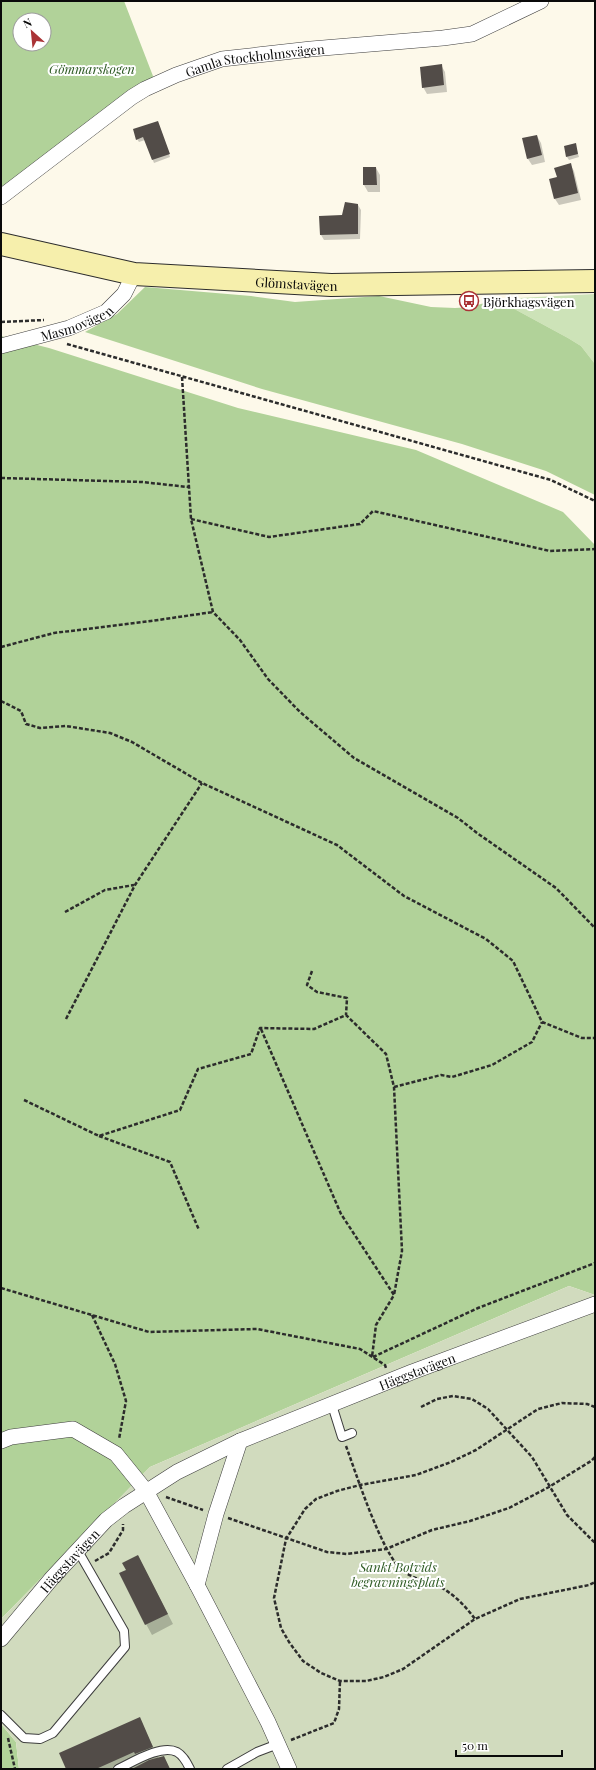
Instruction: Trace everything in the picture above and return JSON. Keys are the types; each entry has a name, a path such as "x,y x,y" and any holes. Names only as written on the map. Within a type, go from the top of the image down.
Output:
{"main road":[{"name":"Glömstavägen","path":"1,244 134,274 331,285 595,281"}],"street":[{"name":"Gamla Stockholmsvägen","path":"1,197 132,97 203,64 222,59 268,53 443,38 472,34 541,1"},
{"name":"Masmovägen","path":"1,346 60,330 106,312 124,294 134,274"},
{"name":"Häggstavägen","path":"1,1639 29,1604 106,1520 146,1491 177,1472 240,1441 412,1372 595,1304"},
{"path":"1,1441 11,1437 73,1429 116,1454 146,1491 268,1722 289,1769"},
{"path":"197,1585 216,1514 240,1441"}],"lane":[{"path":"332,1405 342,1437 352,1433"},
{"path":"3,1717 24,1738 40,1739 52,1733 125,1647 124,1631 78,1551"},
{"path":"227,1769 257,1752 278,1744"},
{"path":"118,1769 153,1752 176,1751 184,1758 190,1769"}],"path":[{"path":"60,330 60,339 65,344 551,480 595,501"},
{"path":"182,377 191,519 213,612 240,640 268,679 300,712 354,758 458,818 556,888 595,928"},
{"path":"1,478 82,479 142,482 188,487"},
{"path":"191,519 269,537 360,524 374,511 550,551 595,549"},
{"path":"1,647 54,633 213,612"},
{"path":"1,701 21,711 26,724 40,728 66,726 110,733 132,742 202,783 337,845 404,896 486,939 513,961 542,1022 582,1038 595,1038"},
{"path":"66,1019 135,885 202,783"},
{"path":"65,912 104,890 135,885"},
{"path":"312,971 306,984 317,992 347,998 346,1015 386,1054 394,1087 402,1251 394,1295 376,1325 372,1357"},
{"path":"260,1028 314,1029 346,1015"},
{"path":"394,1087 441,1075 452,1077 492,1065 532,1042 542,1022"},
{"path":"99,1136 180,1110 198,1069 252,1054 260,1028"},
{"path":"260,1028 341,1214 394,1295"},
{"path":"24,1100 99,1136 170,1162 199,1230"},
{"path":"372,1357 478,1308 595,1263"},
{"path":"1,1288 149,1332 257,1329 360,1349 385,1366"},
{"path":"92,1315 115,1364 126,1401 116,1454"},
{"path":"421,1407 437,1399 453,1396 472,1399 488,1409 532,1457 567,1515 595,1542"},
{"path":"595,1407 587,1404 562,1403 538,1409 476,1450 451,1462 416,1475 360,1485 337,1491 316,1499 305,1509 286,1539 274,1598 281,1628 303,1661 321,1673 340,1680 366,1681 384,1677 403,1669 475,1620 520,1599 589,1585 595,1582"},
{"path":"342,1437 386,1549 402,1570 416,1579 441,1588 462,1603 475,1620"},
{"path":"146,1491 327,1552 347,1554 386,1549 432,1530 470,1521 509,1508 549,1487 591,1461 595,1456"},
{"path":"87,1565 109,1553 123,1530 124,1506"},
{"path":"278,1744 319,1730 334,1722 339,1709 340,1680"},
{"path":"3,1717 15,1769"}],"green space":[{"name":"Gömmarskogen","path":"1,1 124,1 158,89 136,101 1,204"},
{"path":"145,287 251,296 295,302 379,296 431,307 455,308 472,307 496,299 581,346 595,364 595,495 546,471 462,444 262,389 85,332 117,314"},
{"path":"595,294 595,364 581,346 496,299"},
{"path":"1,336 49,348 238,408 416,450 563,512 595,545 595,1295 569,1286 150,1467 1,1619"},
{"name":"Sankt Botvids begravningsplats","path":"569,1286 595,1295 595,1769 19,1769 16,1742 1,1724 1,1619 150,1467"},
{"path":"1,1724 16,1742 19,1769 1,1769"}],"building":[{"path":"442,64 444,85 422,88 420,67"},
{"path":"158,121 170,154 152,160 143,137 136,140 133,129"},
{"path":"537,135 542,155 527,159 522,138"},
{"path":"576,143 578,154 566,157 564,146"},
{"path":"571,163 578,193 554,199 549,179 557,177 554,168"},
{"path":"363,167 376,167 377,185 363,185"},
{"path":"345,202 358,204 358,234 320,235 319,216 342,215"},
{"path":"138,1555 168,1614 145,1625 119,1573 126,1570 122,1563"},
{"path":"140,1717 153,1747 135,1754 134,1752 96,1769 66,1769 59,1753"},
{"path":"164,1756 170,1769 132,1769 149,1760"}],"place":[{"name":"Björkhagsvägen","path":"469,301"}]}
